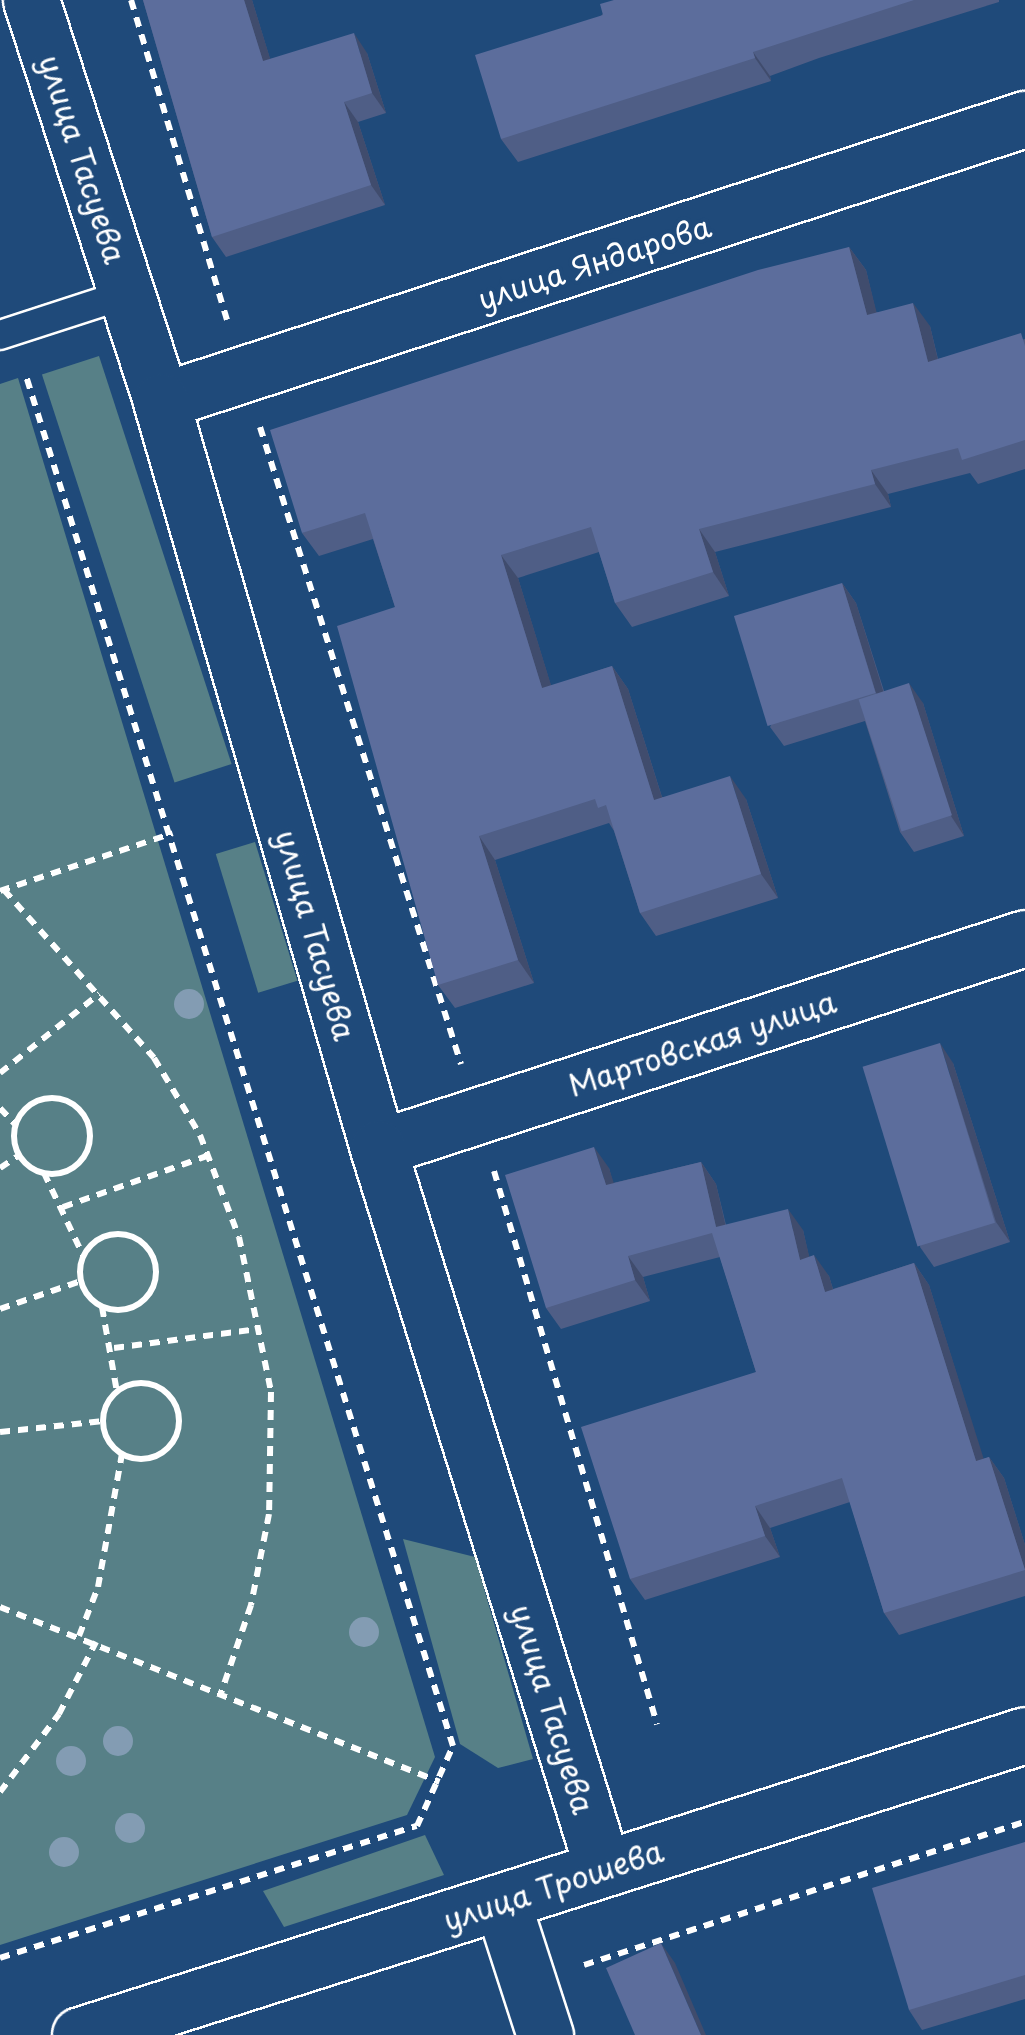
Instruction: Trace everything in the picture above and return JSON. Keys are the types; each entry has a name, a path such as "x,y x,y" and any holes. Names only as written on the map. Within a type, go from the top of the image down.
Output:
{"street":[{"name":"улица Тасуева","path":"31,0 161,401 378,1148 602,1869"},
{"name":"улица Яндарова","path":"161,401 244,378 1025,119"},
{"name":"Мартовская улица","path":"378,1148 1025,938"},
{"name":"улица Трошева","path":"80,2035 1025,1734"},
{"path":"502,1902 544,2035"}],"lane":[{"path":"0,335 126,294"}],"path":[{"path":"131,0 244,378 478,1116 658,1724"},
{"path":"0,1958 417,1826 453,1746 173,833 23,366 12,370"},
{"path":"173,833 2,890 154,1058 207,1156 239,1237 270,1392 269,1514 251,1606 220,1693"},
{"path":"0,1073 99,994"},
{"path":"44,1173 69,1170 89,1148 86,1119 77,1107 48,1098 22,1112 16,1124 19,1155 44,1173 63,1207 83,1256 82,1281 102,1306 114,1348 117,1394 104,1420 108,1440 122,1454 144,1460 159,1455 178,1432 176,1404 154,1385 138,1383 117,1394"},
{"path":"0,1108 16,1124"},
{"path":"0,1168 19,1155"},
{"path":"63,1207 207,1156"},
{"path":"83,1256 115,1234 130,1235 152,1254 155,1283 148,1296 121,1310 102,1306"},
{"path":"0,1309 82,1281"},
{"path":"114,1348 258,1330"},
{"path":"0,1432 104,1420"},
{"path":"79,1636 98,1586 122,1454"},
{"path":"0,1607 96,1641 439,1782"},
{"path":"0,1792 60,1714 96,1641"},
{"path":"570,1970 1025,1822"}],"green space":[{"path":"99,356 232,764 175,783 42,375"},
{"path":"18,378 435,1757 407,1815 0,1945 0,384"},
{"path":"255,842 297,981 258,993 216,854"},
{"path":"403,1539 475,1557 533,1759 498,1768 460,1744"},
{"path":"425,1835 444,1875 284,1927 263,1891"}],"building":[{"path":"143,0 244,0 263,61 354,33 372,93 344,102 371,185 212,237"},
{"path":"614,0 914,0 753,52 755,58 501,139 475,55 603,15 600,4"},
{"path":"849,247 867,315 913,303 928,362 1021,333 1025,346 1025,440 962,460 958,448 871,470 875,484 699,529 713,572 615,603 591,527 501,555 542,688 612,666 654,800 730,776 761,874 640,913 606,805 598,808 595,799 479,836 518,960 438,985 337,626 395,607 365,513 302,533 270,430 758,270"},
{"path":"842,583 876,693 768,726 734,616"},
{"path":"909,683 952,815 902,832 859,699"},
{"path":"940,1043 995,1223 918,1246 863,1067"},
{"path":"594,1147 606,1185 701,1162 716,1227 788,1209 800,1260 814,1255 825,1292 914,1263 976,1461 989,1457 1025,1570 884,1613 842,1478 755,1506 765,1536 630,1579 581,1427 756,1372 712,1233 628,1256 635,1280 546,1308 505,1175"},
{"path":"1025,1842 1025,1975 909,2010 872,1888"},
{"path":"661,1943 701,2035 635,2035 606,1968"}]}
